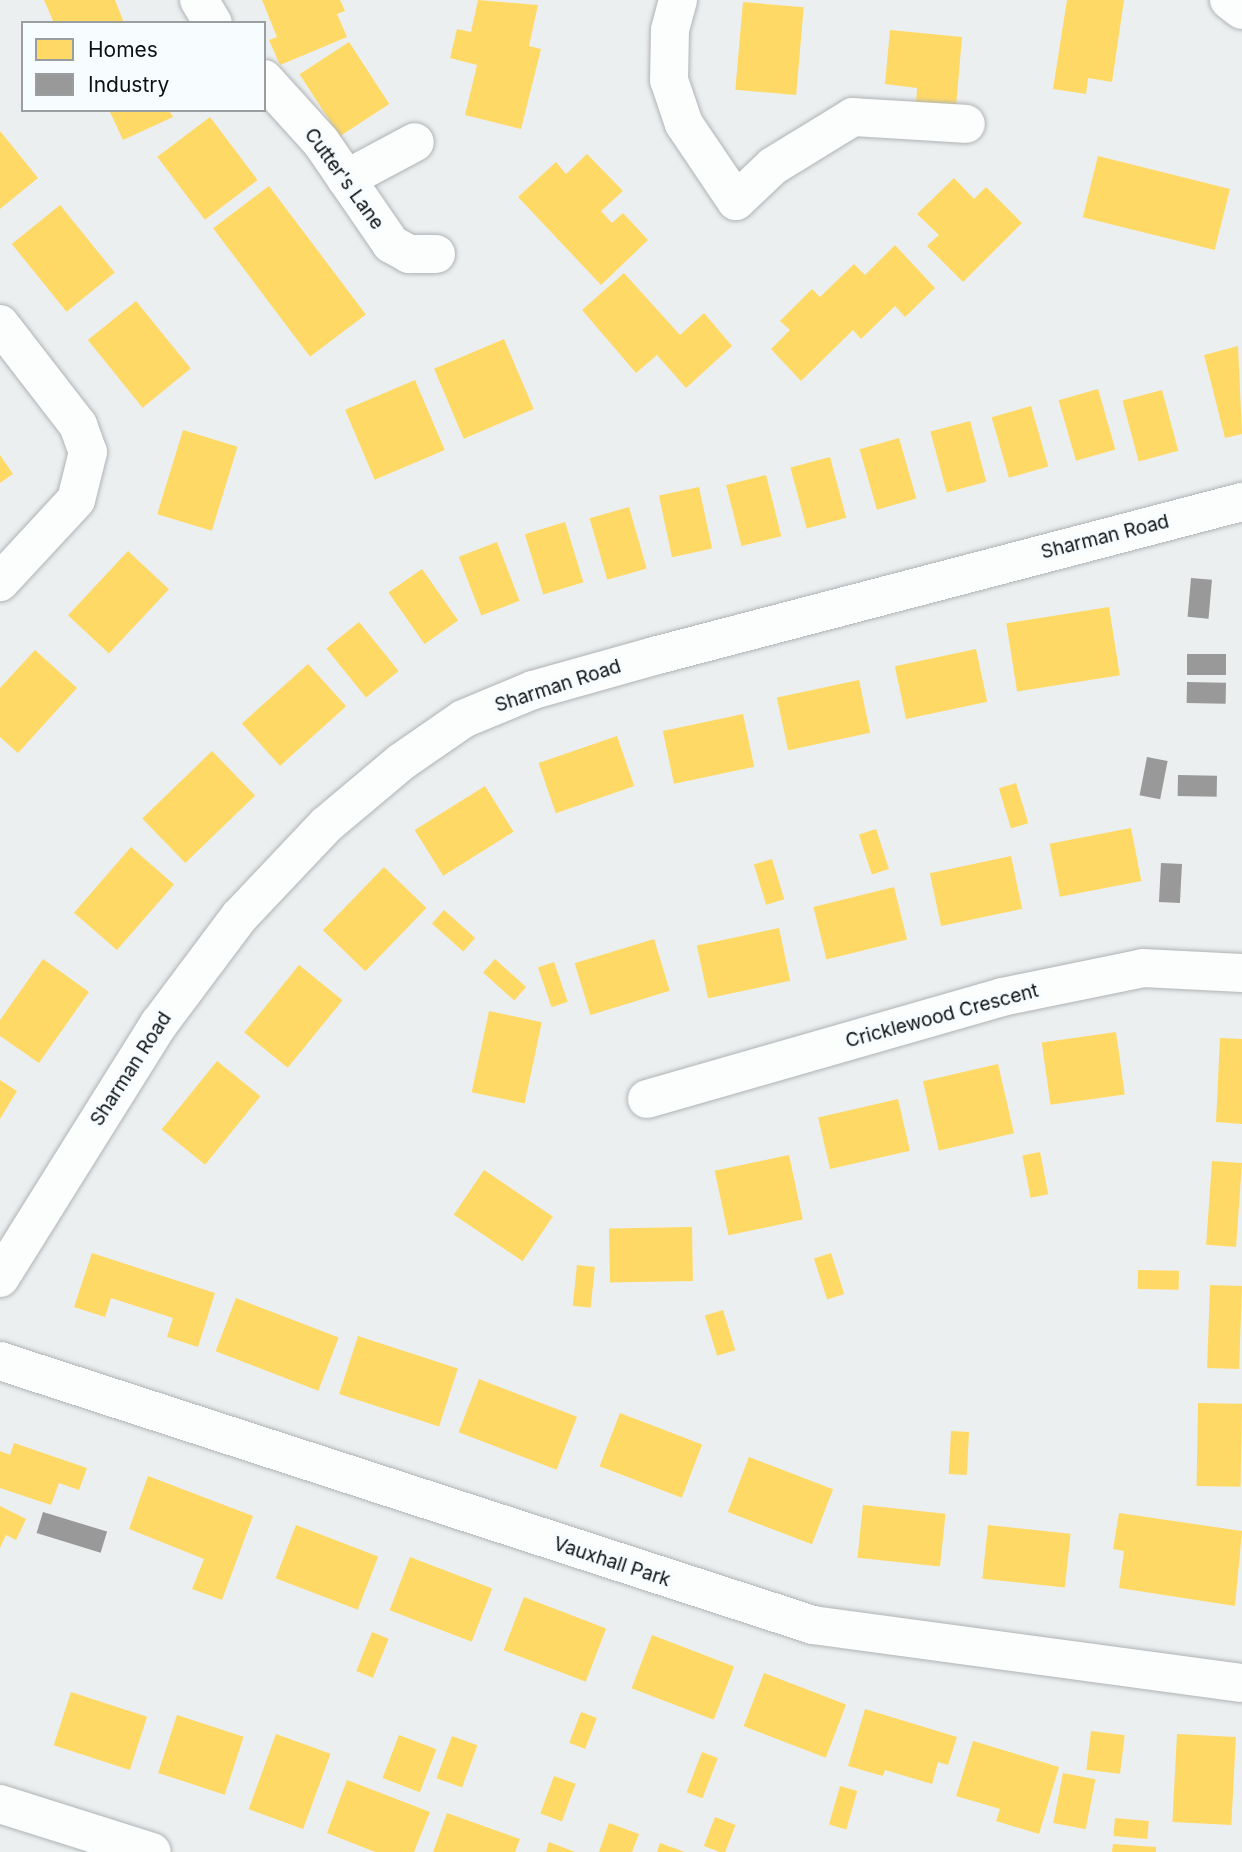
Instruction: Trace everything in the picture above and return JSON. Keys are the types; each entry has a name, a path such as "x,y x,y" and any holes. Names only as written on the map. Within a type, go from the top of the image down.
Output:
{"street":[{"path":"199,0 212,21"},
{"path":"678,0 670,30 669,80 684,124 736,201 773,166 853,117 966,124"},
{"path":"1229,0 1242,10"},
{"name":"Cutter's Lane","path":"266,81 321,142 391,244 409,254 436,254"},
{"path":"346,179 415,142"},
{"path":"0,324 78,425 88,452 76,500 0,582"},
{"name":"Sharman Road","path":"0,1278 159,1024 239,917 326,825 401,762 463,719 533,690 654,656 1242,502"},
{"name":"Cricklewood Crescent","path":"647,1099 1002,997 1143,968 1242,973"},
{"name":"Vauxhall Park","path":"0,1361 813,1625 1242,1683"},
{"path":"0,1804 152,1852"}],"building: Homes":[{"path":"44,0 115,0 123,21 53,21"},
{"path":"262,0 340,0 345,11 337,14 347,37 280,65 269,40 277,37"},
{"path":"478,0 538,5 529,46 541,49 521,129 465,115 477,65 450,58 457,29 471,32"},
{"path":"1067,0 1124,0 1112,82 1088,78 1086,94 1053,89"},
{"path":"743,2 804,7 796,95 735,90"},
{"path":"890,30 962,37 956,107 916,104 917,88 885,84"},
{"path":"349,42 389,104 340,136 300,74"},
{"path":"110,112 170,112 173,117 123,140"},
{"path":"210,117 258,180 205,220 157,157"},
{"path":"0,131 38,178 0,209"},
{"path":"587,154 623,191 601,211 612,223 623,213 648,240 601,285 518,197 556,162 566,174"},
{"path":"1098,156 1230,189 1215,250 1083,217"},
{"path":"954,178 974,199 986,187 1022,223 963,282 927,246 939,235 917,214"},
{"path":"269,186 366,315 310,357 213,228"},
{"path":"60,205 115,273 67,312 12,244"},
{"path":"895,245 935,288 905,317 895,306 861,339 853,330 801,381 771,349 790,330 780,321 812,289 820,297 854,264 865,275"},
{"path":"624,273 680,335 704,313 732,346 686,388 657,355 636,373 582,310"},
{"path":"136,301 191,369 143,408 88,340"},
{"path":"504,339 534,409 464,439 434,369"},
{"path":"1238,346 1242,434 1225,438 1204,355"},
{"path":"415,380 445,450 375,480 345,410"},
{"path":"1098,389 1115,450 1076,461 1059,400"},
{"path":"1162,390 1178,451 1139,461 1122,401"},
{"path":"1031,406 1048,467 1009,478 992,417"},
{"path":"970,421 986,482 947,492 930,432"},
{"path":"183,430 238,447 212,531 157,514"},
{"path":"899,438 916,499 877,510 860,449"},
{"path":"0,455 13,474 0,483"},
{"path":"830,457 846,518 807,528 790,468"},
{"path":"766,475 781,536 741,546 726,485"},
{"path":"699,487 712,549 672,557 659,496"},
{"path":"629,507 647,569 607,580 590,518"},
{"path":"565,522 583,582 543,595 525,534"},
{"path":"497,542 520,601 481,616 459,557"},
{"path":"128,551 169,589 109,654 68,615"},
{"path":"422,569 458,621 425,644 388,593"},
{"path":"1109,607 1120,675 1017,691 1006,623"},
{"path":"359,622 399,671 366,697 326,648"},
{"path":"976,649 987,702 906,719 895,666"},
{"path":"35,650 77,688 18,753 0,737 0,688"},
{"path":"308,664 346,706 280,766 242,724"},
{"path":"859,680 870,733 788,750 777,697"},
{"path":"743,714 754,767 674,784 663,731"},
{"path":"617,736 634,786 556,813 539,763"},
{"path":"212,751 255,796 185,863 142,818"},
{"path":"1016,783 1028,823 1011,828 999,788"},
{"path":"485,786 514,832 443,876 415,830"},
{"path":"1131,828 1141,881 1060,897 1050,844"},
{"path":"876,829 889,869 872,875 859,835"},
{"path":"131,847 174,884 117,950 74,913"},
{"path":"1011,856 1022,909 941,926 930,873"},
{"path":"772,859 784,899 766,905 754,865"},
{"path":"384,867 426,908 365,971 323,930"},
{"path":"894,887 907,939 827,959 813,907"},
{"path":"444,910 475,938 463,951 432,923"},
{"path":"779,928 790,981 708,998 697,945"},
{"path":"654,939 670,991 590,1015 575,963"},
{"path":"43,959 89,992 39,1063 0,1036 0,1020"},
{"path":"495,959 526,987 514,1000 483,972"},
{"path":"554,962 568,1002 552,1007 538,968"},
{"path":"299,965 343,1000 288,1068 244,1033"},
{"path":"489,1011 542,1022 525,1103 472,1092"},
{"path":"1116,1032 1125,1094 1050,1105 1042,1042"},
{"path":"1220,1038 1242,1039 1242,1124 1216,1122"},
{"path":"217,1061 261,1096 205,1165 162,1129"},
{"path":"998,1064 1014,1133 939,1151 923,1081"},
{"path":"0,1080 17,1091 0,1119"},
{"path":"898,1099 910,1151 830,1169 818,1117"},
{"path":"1040,1152 1048,1194 1031,1198 1022,1155"},
{"path":"789,1155 803,1220 728,1235 715,1171"},
{"path":"1212,1161 1242,1163 1236,1247 1206,1245"},
{"path":"484,1170 553,1216 523,1261 454,1215"},
{"path":"692,1227 693,1281 610,1282 609,1228"},
{"path":"92,1253 215,1293 198,1347 167,1337 173,1318 111,1298 105,1317 74,1307"},
{"path":"831,1253 844,1294 827,1299 814,1259"},
{"path":"577,1265 595,1267 591,1308 573,1306"},
{"path":"1138,1270 1179,1271 1179,1290 1138,1289"},
{"path":"1210,1285 1242,1286 1239,1369 1207,1368"},
{"path":"236,1298 339,1337 318,1391 216,1351"},
{"path":"723,1310 735,1350 717,1356 705,1316"},
{"path":"358,1336 458,1368 439,1426 339,1394"},
{"path":"479,1379 577,1417 557,1470 459,1432"},
{"path":"1198,1403 1242,1404 1241,1487 1197,1486"},
{"path":"620,1413 702,1445 682,1498 600,1466"},
{"path":"951,1431 969,1432 967,1475 949,1474"},
{"path":"14,1443 87,1468 79,1490 59,1483 51,1505 0,1488 0,1451 10,1455"},
{"path":"749,1457 833,1489 812,1544 728,1512"},
{"path":"148,1476 253,1516 222,1600 192,1589 204,1559 129,1529"},
{"path":"863,1505 946,1514 940,1566 857,1558"},
{"path":"0,1506 26,1519 16,1540 6,1535 0,1548"},
{"path":"1119,1513 1242,1531 1235,1606 1119,1588 1124,1551 1113,1549"},
{"path":"296,1525 378,1557 358,1610 276,1578"},
{"path":"988,1525 1071,1534 1065,1587 982,1579"},
{"path":"410,1557 492,1589 472,1642 390,1610"},
{"path":"524,1597 606,1629 586,1682 504,1650"},
{"path":"372,1632 389,1639 373,1678 356,1671"},
{"path":"652,1635 734,1667 714,1720 632,1688"},
{"path":"764,1673 846,1705 826,1758 744,1726"},
{"path":"71,1692 147,1717 130,1770 54,1745"},
{"path":"865,1709 957,1737 948,1765 938,1762 932,1784 885,1770 883,1776 848,1766"},
{"path":"581,1712 597,1718 585,1749 569,1743"},
{"path":"177,1715 244,1737 225,1795 158,1773"},
{"path":"1091,1731 1125,1735 1120,1774 1086,1770"},
{"path":"276,1734 331,1754 303,1829 249,1809"},
{"path":"1177,1734 1236,1737 1231,1825 1172,1822"},
{"path":"399,1735 436,1749 420,1792 383,1778"},
{"path":"452,1736 477,1745 462,1788 437,1778"},
{"path":"973,1741 1059,1767 1039,1834 996,1821 1000,1809 956,1796"},
{"path":"702,1752 718,1758 702,1798 687,1792"},
{"path":"1063,1773 1095,1779 1086,1829 1053,1823"},
{"path":"554,1776 576,1784 562,1821 540,1814"},
{"path":"347,1780 430,1812 414,1852 375,1852 327,1833"},
{"path":"840,1786 857,1791 846,1829 829,1824"},
{"path":"447,1813 520,1839 515,1852 433,1852"},
{"path":"715,1817 736,1825 725,1852 704,1846"},
{"path":"1115,1818 1149,1821 1147,1839 1113,1836"},
{"path":"609,1823 639,1834 632,1852 599,1852"},
{"path":"549,1842 575,1852 546,1852"},
{"path":"660,1843 685,1852 657,1852"},
{"path":"1113,1844 1156,1847 1156,1852 1112,1852"}],"building: Industry":[{"path":"1191,578 1212,580 1209,619 1188,617"},
{"path":"1187,654 1226,654 1226,675 1187,675"},
{"path":"1187,682 1226,683 1226,704 1187,703"},
{"path":"1147,757 1168,761 1160,799 1140,795"},
{"path":"1178,775 1217,776 1217,797 1178,796"},
{"path":"1161,863 1182,864 1180,903 1159,902"},
{"path":"43,1512 107,1532 101,1553 37,1533"}]}
